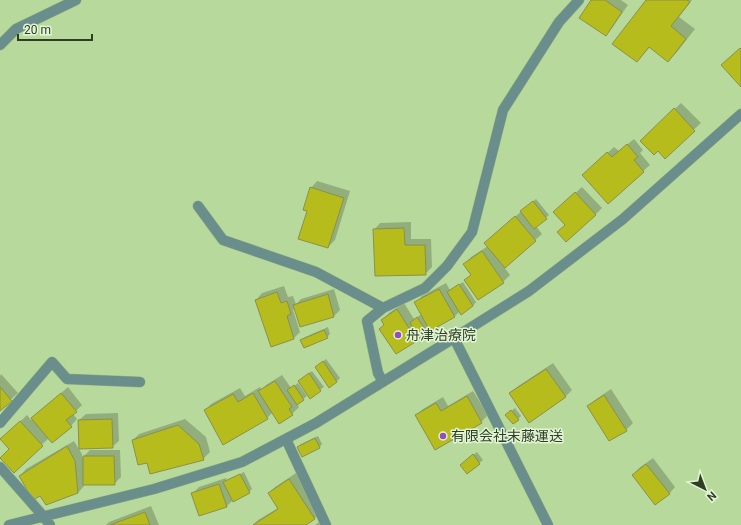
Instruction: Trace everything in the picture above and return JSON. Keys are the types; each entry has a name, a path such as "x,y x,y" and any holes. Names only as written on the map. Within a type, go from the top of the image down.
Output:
{"street":[{"path":"0,45 16,29 76,0"},
{"path":"383,382 378,373 367,321 383,308 425,288 447,266 472,232 503,110 559,22 579,0"},
{"path":"9,525 47,521 242,462 316,423 529,291 622,219 741,114"},
{"path":"198,206 223,240 316,272 383,308"},
{"path":"454,338 548,525"},
{"path":"0,423 52,362 67,379 140,382"},
{"path":"286,439 326,525"},
{"path":"0,467 47,521"}],"building":[{"path":"591,0 605,0 622,12 606,36 579,18"},
{"path":"646,0 687,0 690,2 671,26 686,39 668,62 649,47 637,62 612,44"},
{"path":"740,48 741,49 741,87 721,65"},
{"path":"674,108 695,131 665,159 658,151 654,155 640,141"},
{"path":"627,144 638,157 634,160 644,172 608,204 582,175 607,152 612,157"},
{"path":"310,187 344,198 328,248 298,239 307,211 303,210"},
{"path":"575,192 596,215 566,242 557,232 565,225 553,212"},
{"path":"533,201 547,219 534,229 520,211"},
{"path":"515,216 536,241 505,268 484,243"},
{"path":"404,228 405,245 425,245 426,275 375,276 373,229"},
{"path":"482,251 504,283 478,300 464,280 471,275 463,264"},
{"path":"459,284 473,306 461,315 447,292"},
{"path":"439,289 455,317 430,331 414,302"},
{"path":"277,292 281,303 287,301 291,314 287,316 294,339 271,347 255,300"},
{"path":"328,294 334,317 300,327 293,305"},
{"name":"舟津治療院","path":"397,309 417,341 396,354 379,329 384,325 381,320"},
{"path":"417,317 429,335 421,340 410,323"},
{"path":"324,330 328,338 304,348 300,340"},
{"path":"323,361 337,382 329,388 315,367"},
{"path":"546,369 566,397 529,423 509,393"},
{"path":"309,373 321,391 310,399 298,381"},
{"path":"275,381 292,407 289,409 293,415 279,424 258,391"},
{"path":"294,385 304,400 297,405 287,390"},
{"path":"0,387 12,401 0,411"},
{"path":"61,393 77,412 66,420 72,427 52,443 31,418"},
{"path":"253,393 268,419 223,445 204,410 233,394 238,402"},
{"path":"604,395 627,431 609,441 587,406"},
{"name":"有限会社末藤運送","path":"467,396 482,423 435,450 415,415 436,403 441,411"},
{"path":"511,410 519,420 513,424 505,415"},
{"path":"112,419 113,448 79,449 78,420"},
{"path":"20,421 43,446 14,473 0,458 9,449 0,439"},
{"path":"178,425 199,444 204,460 150,474 147,463 138,465 132,440"},
{"path":"315,438 320,448 302,457 297,447"},
{"path":"67,446 75,461 78,493 46,505 40,496 33,500 19,476"},
{"path":"473,454 480,464 467,474 460,465"},
{"path":"83,456 114,456 115,485 83,485"},
{"path":"646,464 670,494 655,505 632,475"},
{"path":"240,474 250,493 233,502 223,482"},
{"path":"289,479 315,519 306,525 253,525 278,509 268,493"},
{"path":"219,484 227,507 199,516 191,493"},
{"path":"145,512 150,525 110,525"}],"place":[{"name":"舟津治療院","path":"398,335"},
{"name":"有限会社末藤運送","path":"443,436"}]}
